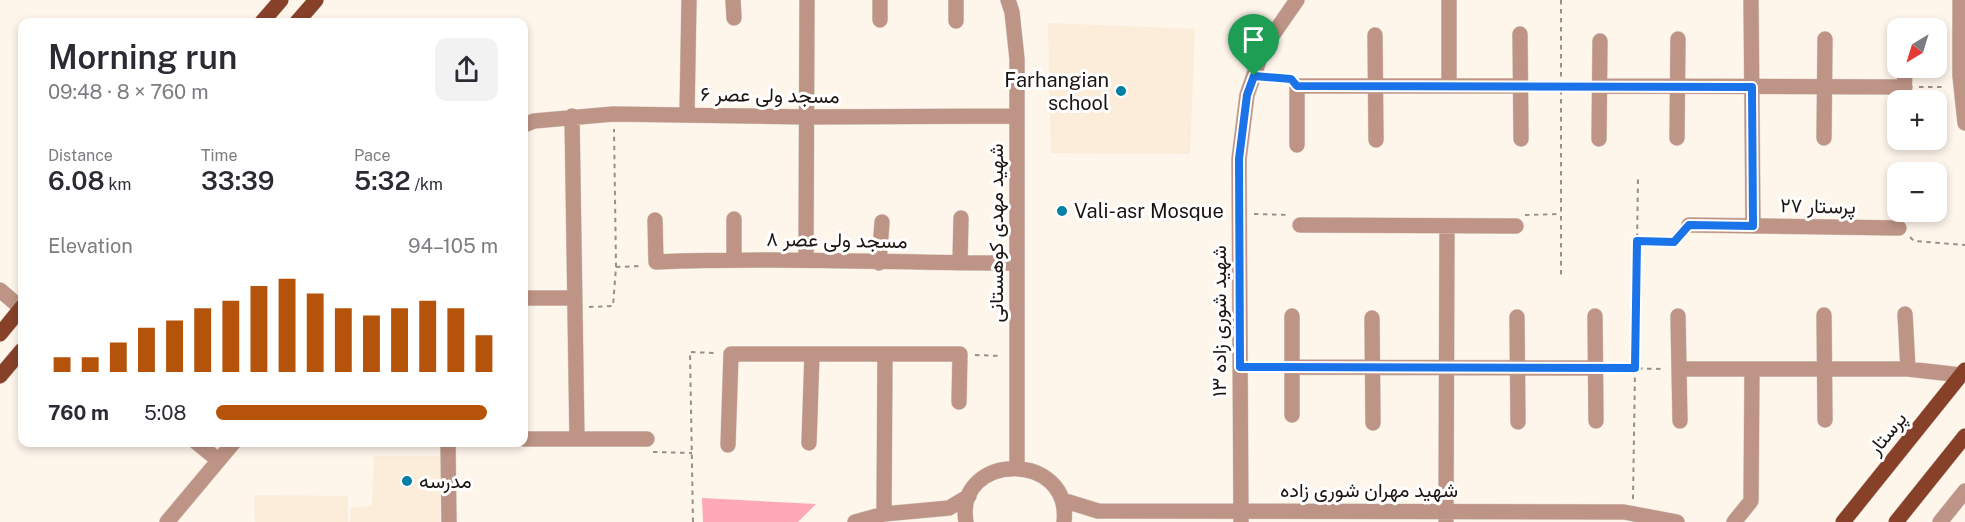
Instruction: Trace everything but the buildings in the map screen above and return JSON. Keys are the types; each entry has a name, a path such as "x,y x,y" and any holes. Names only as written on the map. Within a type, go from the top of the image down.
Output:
{"main road":[{"path":"265,18 281,0"},
{"path":"300,18 316,0"},
{"path":"0,334 18,313"},
{"path":"0,376 18,355"},
{"name":"پرستار","path":"1843,522 1963,373"},
{"path":"1896,522 1965,436"}],"street":[{"path":"687,114 688,0"},
{"path":"733,0 734,18"},
{"path":"806,259 807,0"},
{"path":"880,0 880,20"},
{"path":"956,0 956,21"},
{"name":"شهید مهدی کوهستانی","path":"1008,0 1017,60 1017,467"},
{"name":"شهید شوری زاده ۱۳","path":"1241,516 1239,159 1247,95 1263,49 1297,0"},
{"path":"1449,0 1449,86"},
{"path":"1751,0 1753,226"},
{"path":"1960,0 1961,87 1965,123"},
{"path":"1520,34 1521,140"},
{"path":"1375,35 1376,140"},
{"path":"1677,138 1678,39"},
{"path":"1824,138 1825,39"},
{"path":"1599,139 1600,41"},
{"path":"1297,145 1297,86 1521,86"},
{"path":"1599,86 1825,87 1887,92"},
{"name":"مسجد ولی عصر ۶","path":"528,123 534,120 613,114 806,117 1017,116"},
{"path":"572,116 577,439"},
{"path":"960,263 961,218"},
{"path":"734,219 734,259"},
{"path":"655,220 656,262"},
{"path":"879,263 882,222"},
{"path":"1300,225 1516,226"},
{"name":"پرستار ۲۷","path":"1689,225 1899,228"},
{"path":"1446,517 1447,226"},
{"name":"مسجد ولی عصر ۸","path":"656,262 806,259 879,263 1017,263"},
{"path":"0,290 18,305"},
{"path":"528,298 576,303"},
{"path":"1905,314 1908,369"},
{"path":"1824,315 1825,420"},
{"path":"1292,316 1292,415"},
{"path":"1595,316 1596,421"},
{"path":"1678,316 1680,421"},
{"path":"1517,317 1518,422"},
{"path":"1372,318 1373,423"},
{"path":"728,445 730,354 960,354 959,402"},
{"path":"809,443 812,354"},
{"path":"884,514 885,355"},
{"path":"1292,367 1596,368"},
{"path":"1679,369 1908,369 1963,373"},
{"path":"1734,522 1751,501 1752,369"},
{"path":"528,439 647,439"},
{"path":"202,447 218,460"},
{"path":"167,522 230,447"},
{"path":"448,447 449,522"},
{"path":"855,522 884,514 949,508 969,496 980,480 997,470 1017,467 1036,471 1052,483 1062,500 1064,522"},
{"path":"1940,522 1965,491"},
{"path":"966,522 969,496"},
{"name":"شهید مهران شوری زاده","path":"1062,500 1098,510 1241,516 1446,517 1633,514 1677,522"}],"path":[{"path":"1561,0 1561,278"},
{"path":"1254,76 1291,79 1297,86"},
{"path":"1521,86 1599,86"},
{"path":"1937,90 1961,87"},
{"path":"576,303 613,306 616,267 613,114"},
{"path":"1633,514 1638,180"},
{"path":"1239,213 1290,215 1300,225"},
{"path":"1516,226 1521,215 1561,214"},
{"path":"1637,241 1674,242 1689,225"},
{"path":"1899,228 1914,242 1965,245"},
{"path":"616,267 656,262"},
{"path":"693,522 690,352 730,354"},
{"path":"960,354 1016,357"},
{"path":"1240,367 1292,367"},
{"path":"1596,368 1679,369"},
{"path":"647,439 652,452 692,453"}],"shaded area":[{"name":"Farhangian school","path":"1048,23 1195,29 1190,154 1051,153"},
{"name":"مدرسه","path":"374,456 441,456 440,522 350,522 351,508 372,506"},
{"path":"254,495 348,496 348,522 255,522"},
{"path":"702,498 816,504 798,522 703,522"}],"place":[{"name":"Farhangian school","path":"1121,91"},
{"name":"Vali-asr Mosque","path":"1062,211"},
{"name":"مدرسه","path":"407,481"}],"route":[{"path":"1254,76 1291,79 1297,86 1752,87 1753,226 1689,225 1674,242 1637,241 1635,368 1240,367 1239,159 1247,95 1254,76"}]}
